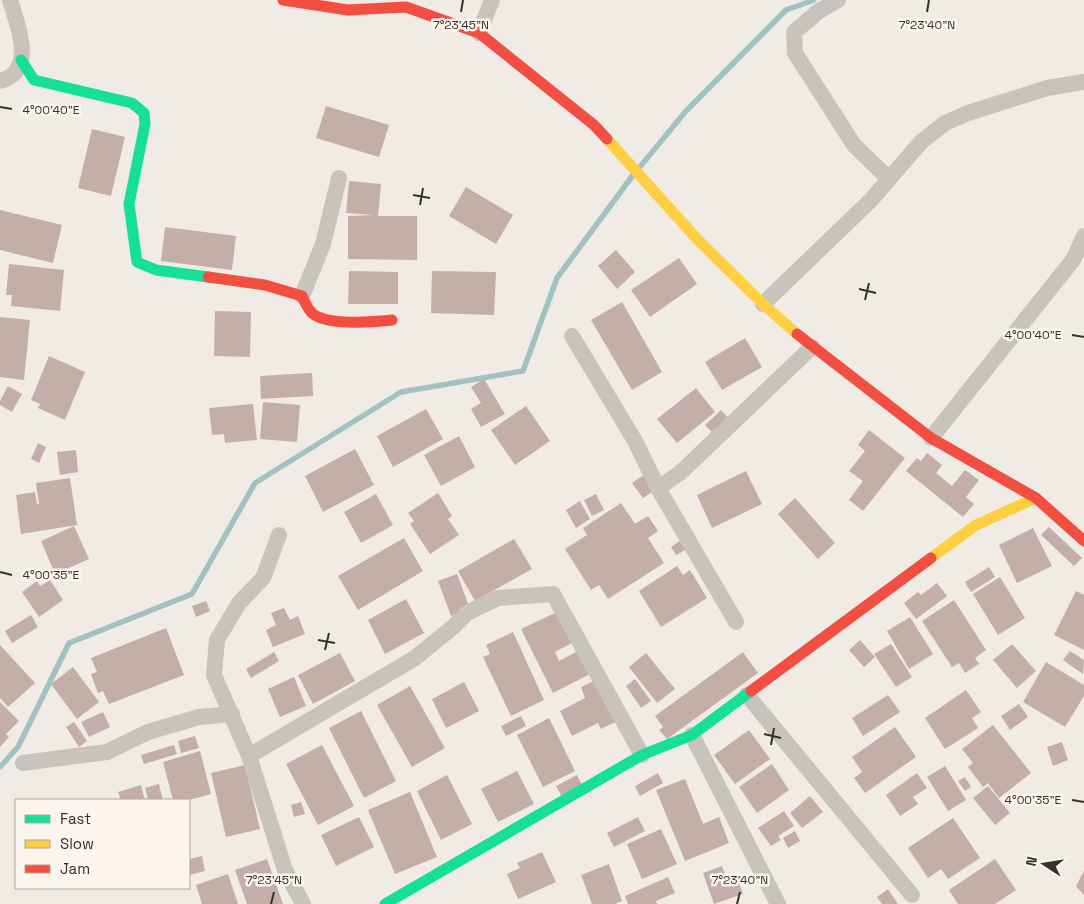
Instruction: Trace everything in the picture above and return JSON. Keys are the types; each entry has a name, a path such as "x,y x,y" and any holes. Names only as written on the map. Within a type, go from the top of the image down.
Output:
{"street":[{"path":"10,0 22,40 22,60 34,80 132,103 144,114 145,124 129,204 137,262 156,270 265,286 302,296 311,313 318,318 367,323 392,320"},
{"path":"283,0 348,10 406,7 479,33 594,125 697,239 763,304 812,347 931,438 1036,498 1084,541"},
{"path":"479,33 492,0"},
{"path":"838,0 819,11 794,32 795,53 854,145 889,179"},
{"path":"0,81 12,76 22,60"},
{"path":"763,304 871,200 921,142 945,123 968,113 1047,88 1084,82"},
{"path":"302,296 323,244 339,178"},
{"path":"931,438 1073,260 1084,236"},
{"path":"572,336 635,441 658,488 736,622"},
{"path":"658,488 680,473 812,347"},
{"path":"385,904 642,755 692,735 976,525 1036,498"},
{"path":"279,535 263,578 239,603 217,640 214,675 249,756 285,870 303,904"},
{"path":"249,756 415,658 467,613 498,598 553,594 642,755"},
{"path":"747,695 912,895"},
{"path":"24,763 107,752 148,732 199,717 232,714"},
{"path":"692,735 778,904"}],"building":[{"path":"326,106 389,125 379,157 316,138"},
{"path":"92,129 125,137 111,196 78,188"},
{"path":"349,181 381,184 378,216 417,216 417,260 348,259 348,216 375,215 346,213"},
{"path":"466,187 513,215 496,244 449,216"},
{"path":"0,210 62,225 53,263 0,250"},
{"path":"165,227 236,236 232,270 161,261"},
{"path":"616,250 635,272 617,289 598,266"},
{"path":"679,258 697,284 650,317 631,290"},
{"path":"9,264 64,270 60,311 11,306 12,295 6,295"},
{"path":"349,271 398,272 398,304 348,304"},
{"path":"432,271 496,272 494,315 431,313"},
{"path":"622,302 662,372 632,390 591,320"},
{"path":"215,311 251,312 250,357 214,356"},
{"path":"0,317 30,320 24,380 0,377"},
{"path":"745,338 762,367 722,390 705,362"},
{"path":"49,356 85,372 65,420 38,408 40,404 31,400"},
{"path":"312,373 313,396 261,399 260,376"},
{"path":"484,379 505,414 481,427 471,409 481,403 471,387"},
{"path":"8,386 22,394 12,412 0,405 0,401"},
{"path":"696,388 715,412 677,443 657,419"},
{"path":"263,402 300,405 297,442 260,439"},
{"path":"253,404 257,440 225,443 224,434 212,435 209,408"},
{"path":"526,406 550,441 515,465 491,430"},
{"path":"426,409 443,439 393,467 377,436"},
{"path":"721,410 729,419 714,434 705,425"},
{"path":"869,430 905,458 863,511 849,500 863,481 849,471 865,451 858,445"},
{"path":"459,436 475,467 441,486 424,455"},
{"path":"38,443 46,447 39,463 31,459"},
{"path":"355,449 374,485 323,512 305,476"},
{"path":"76,450 78,472 60,475 57,452"},
{"path":"927,453 942,465 936,473 952,486 965,470 979,480 966,497 974,504 963,517 906,471 917,458 921,461"},
{"path":"746,471 762,504 712,528 697,495"},
{"path":"644,475 655,490 643,498 632,483"},
{"path":"70,478 77,525 21,534 16,495 35,492 37,504 39,504 36,483"},
{"path":"438,493 452,516 448,519 459,535 430,554 410,524 414,521 408,513"},
{"path":"376,494 393,525 361,543 344,512"},
{"path":"596,494 604,510 592,516 584,500"},
{"path":"795,498 835,543 818,559 778,514"},
{"path":"580,501 590,519 576,528 566,510"},
{"path":"621,503 635,524 648,516 658,531 648,538 664,563 608,599 599,585 591,590 565,549 587,535 583,528"},
{"path":"74,526 89,559 55,574 41,541"},
{"path":"1049,527 1082,558 1074,566 1041,535"},
{"path":"1033,528 1052,566 1017,583 999,545"},
{"path":"404,538 423,571 358,610 338,576"},
{"path":"514,539 532,569 475,601 458,571"},
{"path":"681,540 687,549 676,555 671,547"},
{"path":"677,566 683,575 690,570 707,598 661,627 639,591"},
{"path":"989,567 995,577 971,592 965,582"},
{"path":"457,574 470,609 451,616 438,581"},
{"path":"1000,577 1025,618 998,635 973,594"},
{"path":"50,580 63,600 39,617 22,592 37,581 40,586"},
{"path":"937,583 947,596 916,619 904,603 918,592 921,595"},
{"path":"1076,591 1084,595 1084,650 1054,635"},
{"path":"406,599 424,633 385,654 368,620"},
{"path":"954,600 986,650 975,658 979,664 965,673 959,663 952,667 922,621"},
{"path":"206,601 210,611 196,617 192,606"},
{"path":"284,608 290,620 298,616 305,634 273,647 266,630 276,625 271,613"},
{"path":"559,611 574,642 555,652 559,661 578,651 590,674 553,693 521,629"},
{"path":"31,615 38,627 12,643 5,631"},
{"path":"910,617 933,654 909,669 887,631"},
{"path":"166,628 184,675 109,704 103,691 98,693 91,674 97,672 91,658"},
{"path":"513,632 544,700 511,716 483,657 490,654 486,645"},
{"path":"860,640 875,657 864,667 849,650"},
{"path":"891,644 912,677 896,687 874,654"},
{"path":"1012,644 1036,671 1017,688 993,660"},
{"path":"0,645 35,683 8,707 0,698"},
{"path":"1070,651 1084,660 1083,674 1063,660"},
{"path":"274,652 279,661 251,678 246,669"},
{"path":"743,652 758,673 667,739 659,730 663,727 655,716"},
{"path":"340,653 355,681 313,704 298,675"},
{"path":"646,653 675,689 657,703 629,667"},
{"path":"1046,662 1084,685 1084,696 1065,727 1023,702"},
{"path":"73,667 99,702 77,719 51,684"},
{"path":"294,677 306,706 280,717 268,689"},
{"path":"598,679 619,720 601,729 598,723 572,736 560,711 585,698 581,687"},
{"path":"635,679 651,701 641,708 626,686"},
{"path":"464,682 479,711 446,728 432,699"},
{"path":"410,686 445,748 412,767 377,705"},
{"path":"966,690 981,712 972,718 978,728 945,749 925,718"},
{"path":"888,695 900,712 863,736 852,718"},
{"path":"0,702 19,721 6,734 9,737 0,747"},
{"path":"1019,704 1028,717 1010,730 1001,716"},
{"path":"361,711 396,781 364,798 329,728"},
{"path":"103,712 110,727 89,737 81,722"},
{"path":"521,716 526,726 506,736 501,726"},
{"path":"549,718 575,771 543,787 517,735"},
{"path":"74,722 87,741 79,747 66,727"},
{"path":"993,725 1031,773 999,798 988,783 983,787 968,767 973,763 962,749"},
{"path":"895,727 916,757 865,793 854,778 862,772 852,757"},
{"path":"749,730 770,759 735,784 714,755"},
{"path":"195,736 199,748 181,753 178,741"},
{"path":"1062,742 1068,760 1053,766 1047,747"},
{"path":"174,745 177,754 144,764 141,755"},
{"path":"322,745 354,806 318,825 286,764"},
{"path":"200,751 211,794 190,800 173,799 163,762"},
{"path":"772,764 789,790 757,813 739,787"},
{"path":"245,765 260,829 226,837 211,773"},
{"path":"945,766 966,800 948,811 927,777"},
{"path":"517,771 534,804 498,822 481,789"},
{"path":"658,773 663,783 640,796 635,786"},
{"path":"917,773 927,788 913,797 918,804 900,816 886,795"},
{"path":"447,775 472,824 441,840 417,791"},
{"path":"577,775 583,787 562,797 556,786"},
{"path":"965,777 971,787 965,791 958,781"},
{"path":"685,779 703,824 719,817 729,843 685,861 656,790"},
{"path":"159,784 163,799 148,799 145,788"},
{"path":"141,785 145,799 121,799 118,792"},
{"path":"988,786 1010,813 995,825 973,798"},
{"path":"410,792 437,857 395,874 368,810"},
{"path":"810,796 823,812 802,828 790,813"},
{"path":"301,802 305,814 294,817 291,805"},
{"path":"784,811 794,826 778,836 781,840 771,846 758,828"},
{"path":"359,817 374,847 336,866 321,835"},
{"path":"638,817 645,831 614,847 607,833"},
{"path":"953,818 980,858 948,879 941,869 928,878 908,848"},
{"path":"661,829 677,864 642,879 627,844"},
{"path":"795,831 800,841 788,848 783,838"},
{"path":"542,852 556,882 518,899 507,874 520,868 517,863"},
{"path":"202,856 205,871 190,875 190,859"},
{"path":"267,859 283,904 247,904 235,870"},
{"path":"995,859 1016,890 995,904 958,904 949,890"},
{"path":"609,864 622,901 615,904 592,904 581,875"},
{"path":"722,866 729,885 739,882 743,894 714,904 703,873"},
{"path":"1084,871 1084,895 1076,886"},
{"path":"228,874 238,904 202,904 196,885"},
{"path":"668,877 675,893 656,901 657,904 628,904 625,896"},
{"path":"888,889 898,904 882,904 877,897"}],"waterway":[{"path":"639,168 686,111 786,10 814,0"},
{"path":"0,767 18,747 69,643 192,594 255,483 401,392 523,371 557,278 633,175"}],"traffic: fast":[{"path":"21,60 34,80 132,103 144,113 145,124 129,204 137,262 156,270 208,277"},
{"path":"385,904 642,755 692,735 751,691"}],"traffic: slow":[{"path":"607,139 697,239 763,304 797,334"},
{"path":"931,558 976,525 1036,498"}],"traffic: jam":[{"path":"283,0 348,10 406,7 479,33 594,125 607,139"},
{"path":"208,277 265,285 302,296 312,313 328,320 350,322 392,320"},
{"path":"797,334 931,438 1036,498 1084,541"},
{"path":"751,691 931,558"}]}
